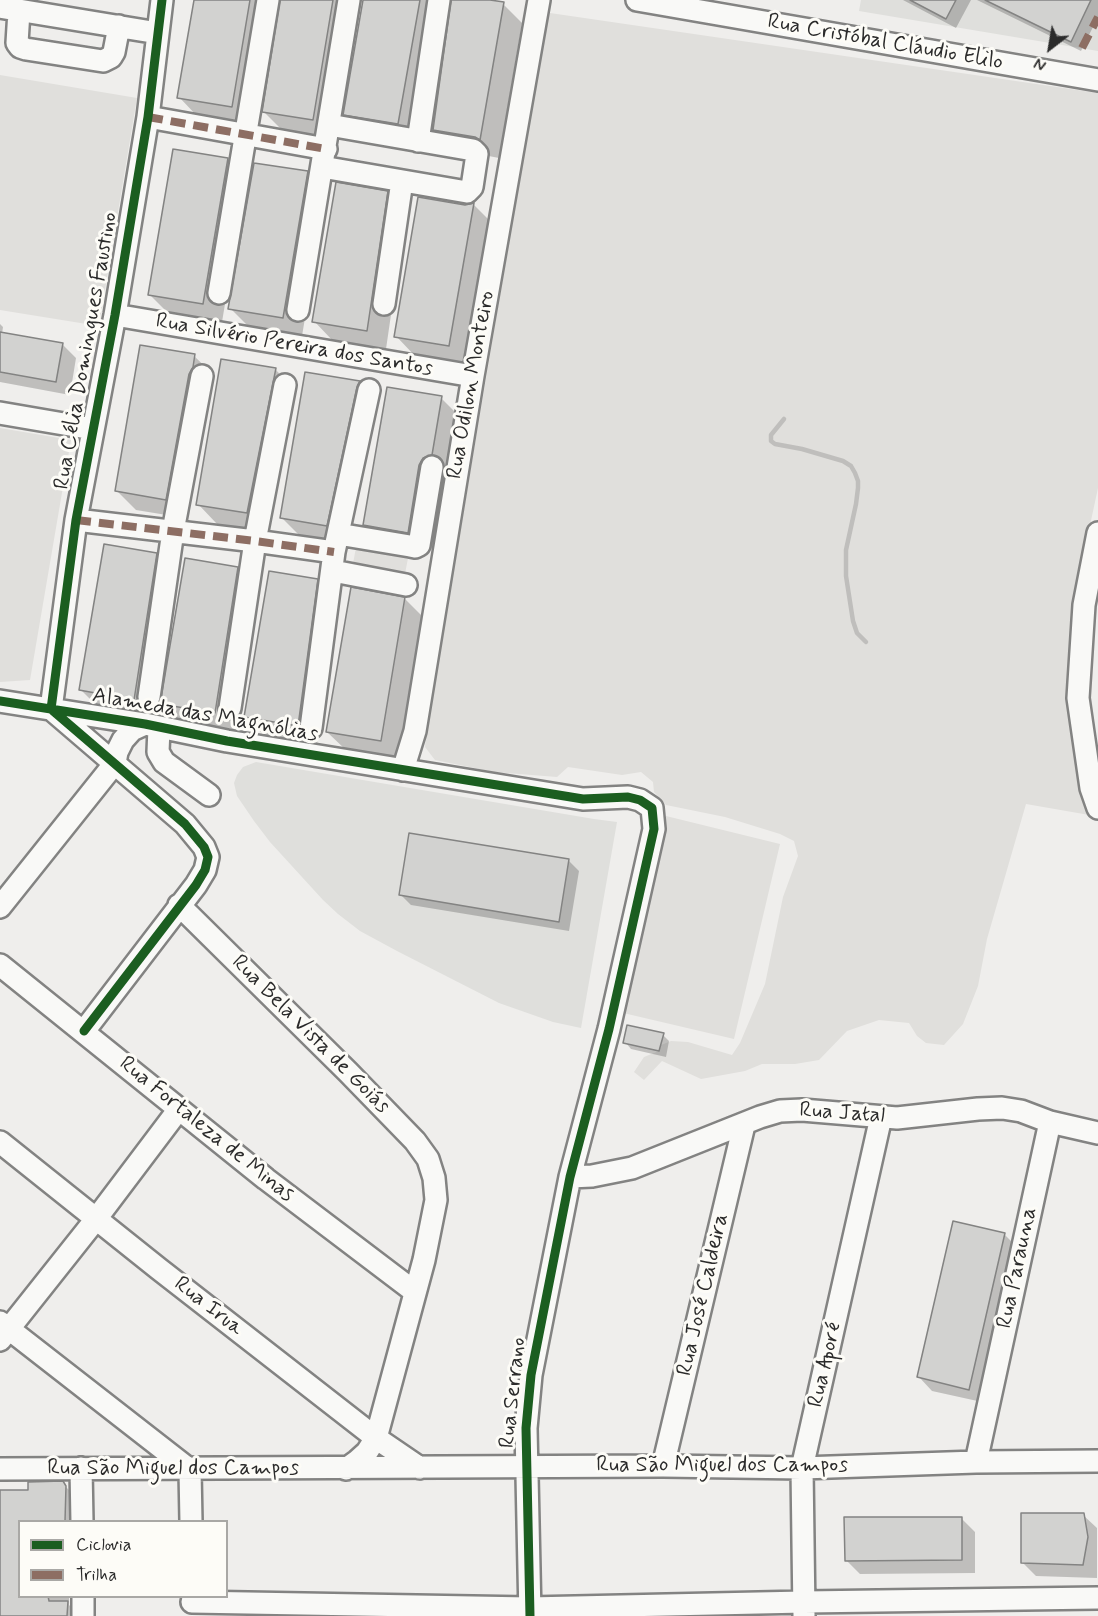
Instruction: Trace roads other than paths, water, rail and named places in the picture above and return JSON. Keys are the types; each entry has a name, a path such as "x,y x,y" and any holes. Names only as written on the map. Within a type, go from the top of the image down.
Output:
{"street":[{"name":"Rua Célia Domingues Faustino","path":"51,709 76,520 115,315 148,117 162,0"},
{"path":"219,293 268,0"},
{"path":"298,310 349,0"},
{"path":"418,141 439,0"},
{"name":"Rua Odilon Monteiro","path":"404,770 415,731 473,376 539,0"},
{"name":"Rua Cristóbal Cláudio Elilo","path":"637,0 1098,80"},
{"path":"119,26 114,52 111,57 103,61 37,51 20,47 16,43 9,9 119,26 158,33"},
{"path":"148,117 245,134 402,181 467,192 472,187 476,152 329,125"},
{"path":"384,304 402,181"},
{"name":"Rua Silvério Pereira dos Santos","path":"115,315 473,376"},
{"path":"149,696 174,531 202,376"},
{"path":"230,708 255,541 285,386"},
{"path":"311,728 335,552 369,390"},
{"path":"0,413 93,429"},
{"path":"76,520 335,552 419,545 432,467"},
{"path":"1098,532 1096,558 1084,605 1091,788 1098,808"},
{"path":"335,552 405,585"},
{"name":"Alameda das Magnólias","path":"0,701 227,741 583,799 628,797 640,800 652,808 654,829 609,1029 570,1177"},
{"path":"51,709 185,824 204,847 208,857 205,870 196,885 84,1031"},
{"path":"0,907 115,763 123,740 132,730 152,726 164,762 209,795"},
{"name":"Rua Bela Vista de Goiás","path":"180,905 348,1072 415,1141 428,1159 434,1178 436,1200 424,1260 375,1438"},
{"name":"Rua Fortaleza de Minas","path":"0,965 266,1179 415,1292"},
{"name":"Rua Jatal","path":"570,1177 592,1176 632,1168 780,1111 897,1118 1002,1108 1021,1111 1050,1122"},
{"path":"179,1109 96,1219 3,1331 145,1434 190,1470 191,1520"},
{"name":"Rua Aporé","path":"804,1609 802,1468 881,1118"},
{"path":"1050,1122 1098,1133"},
{"name":"Rua Parauna","path":"976,1462 1050,1122"},
{"name":"Rua José Caldeira","path":"663,1466 744,1125"},
{"name":"Rua Irua","path":"0,1142 375,1438 420,1468"},
{"name":"Rua Serrano","path":"530,1612 526,1428 531,1375 570,1177"},
{"path":"140,1470 149,1452 145,1434"},
{"path":"346,1468 367,1452 375,1438"},
{"name":"Rua São Miguel dos Campos","path":"0,1470 663,1466 802,1468 976,1462 1098,1461"},
{"path":"81,1468 82,1520"},
{"path":"83,1598 83,1616"},
{"path":"192,1605 530,1612 804,1609 1098,1598"}],"waterway":[{"path":"784,419 771,435 771,441 775,444 843,461 851,466 858,481 856,504 846,550 846,576 853,621 857,633 866,642"}]}
